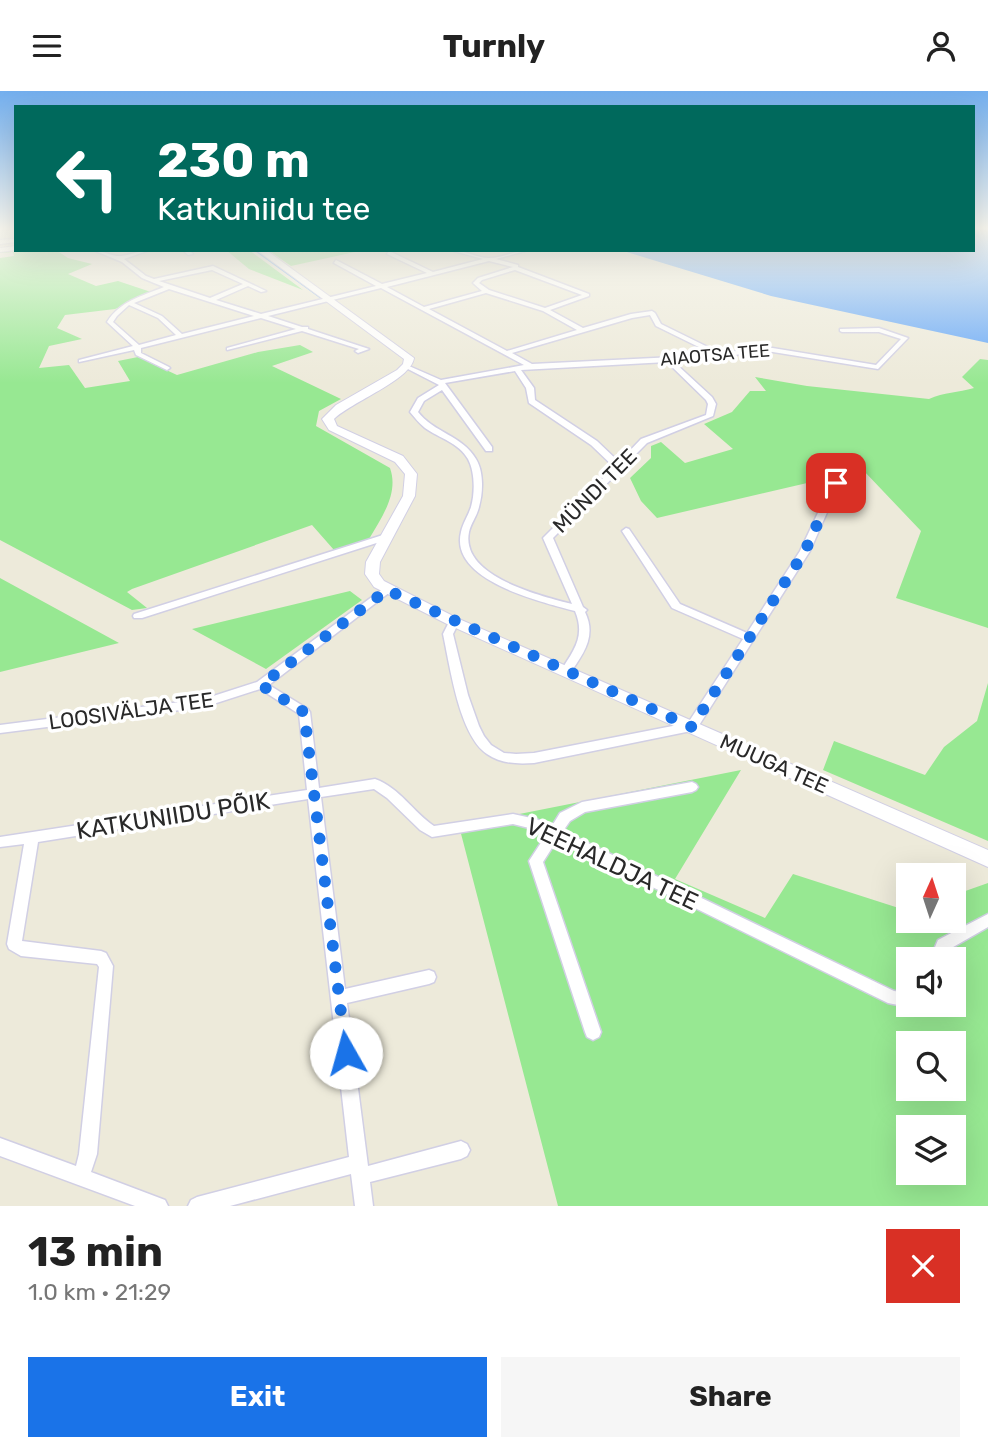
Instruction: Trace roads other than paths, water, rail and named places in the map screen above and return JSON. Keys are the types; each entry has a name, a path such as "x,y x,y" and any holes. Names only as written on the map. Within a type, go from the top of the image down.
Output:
{"street":[{"path":"150,279 366,349 358,351"},
{"path":"153,281 162,279"},
{"path":"237,279 263,291"},
{"path":"301,279 407,355 410,360 407,367 340,407 328,419 333,428 399,459 409,468 412,478 409,496 371,569 379,584 387,590"},
{"path":"365,279 531,366"},
{"path":"81,361 412,279"},
{"path":"480,279 477,285 486,291 545,310 582,330"},
{"path":"544,279 587,295 545,310"},
{"path":"211,300 248,284"},
{"path":"167,368 140,356 137,346 110,321 113,315 129,303 170,287"},
{"path":"422,309 486,291"},
{"path":"129,303 160,317 180,336"},
{"path":"506,353 639,313 652,313 658,325 720,355"},
{"path":"229,349 306,328"},
{"name":"AIAOTSA TEE","path":"440,384 531,366 669,360 760,348 878,367 905,338 879,330 842,330"},
{"name":"MÜNDI TEE","path":"565,672 576,657 585,636 582,610 551,550 548,538 618,465 651,437 709,416 712,404 709,399 669,360"},
{"path":"407,367 440,384 489,449"},
{"path":"517,369 530,389 532,401 594,443 618,465"},
{"path":"440,384 421,401 414,412 420,421 449,436 463,447 477,473 476,507 466,526 464,542 470,559 486,575 510,587 582,610"},
{"path":"454,622 448,628 448,634 476,735 494,754 506,758 534,758 692,727 805,551 836,483"},
{"path":"626,531 676,606 749,638"},
{"path":"138,616 386,537"},
{"name":"MUUGA TEE","path":"387,590 565,672 988,859"},
{"name":"LOOSIVÄLJA TEE","path":"0,729 204,703 261,685 387,590"},
{"path":"261,685 304,712 364,1206"},
{"name":"VEEHALDJA TEE","path":"315,794 375,784 390,791 422,827 432,832 513,819 536,824 896,998"},
{"path":"593,1032 536,861 565,817 582,807 692,787"},
{"name":"KATKUNIIDU PÕIK","path":"0,842 315,794"},
{"path":"32,837 14,944 21,949 101,958 106,966 88,1154 81,1177"},
{"path":"942,947 988,920"},
{"path":"339,997 429,977"},
{"path":"0,1147 159,1206"},
{"path":"197,1206 461,1150"}],"water":[{"path":"715,279 988,279 988,343 771,296"}],"waterway":[{"path":"295,279 320,297"}]}
